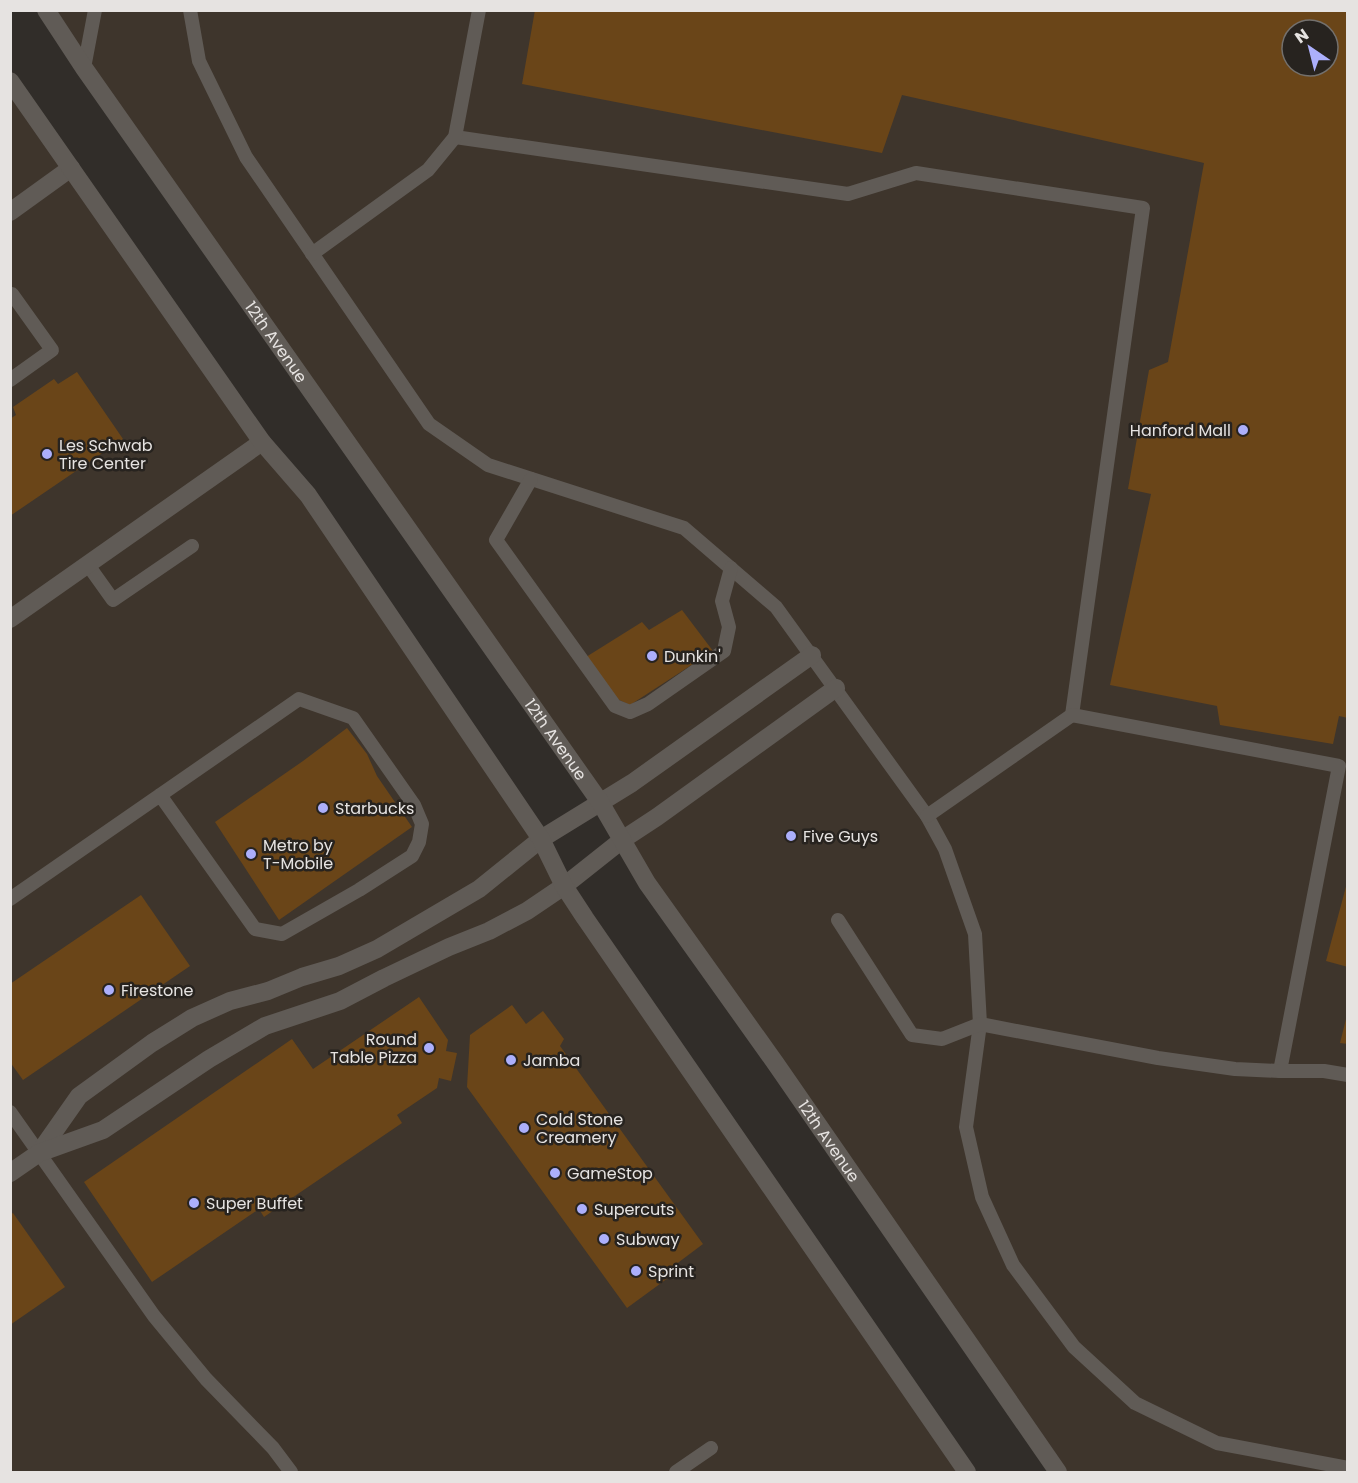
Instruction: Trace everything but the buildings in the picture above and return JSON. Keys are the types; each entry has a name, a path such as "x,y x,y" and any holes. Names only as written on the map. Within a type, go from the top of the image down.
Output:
{"main road":[{"name":"12th Avenue","path":"46,10 84,68 600,802 647,883 776,1064 1058,1473"},
{"path":"10,81 261,442 308,495 541,839 564,886 968,1473"},
{"path":"10,212 71,168"},
{"path":"10,619 261,442"},
{"path":"39,1153 79,1096 152,1043 192,1018 230,1001 268,991 302,977 339,966 377,949 479,889 541,839 632,783 812,655"},
{"path":"10,1173 39,1153 103,1130 209,1059 265,1026 340,1001 527,911 564,886 622,840 836,688"}],"lane":[{"path":"84,68 95,10"},
{"path":"190,10 199,61 246,157 429,424 488,465 684,528 776,607 927,816 945,849 975,934 980,1024 966,1127 982,1197 1013,1265 1074,1347 1135,1403 1217,1443 1347,1468"},
{"path":"312,254 428,170 455,137 479,10"},
{"path":"455,137 848,194 916,174 1143,208 1072,715"},
{"path":"10,294 52,350 10,380"},
{"path":"531,479 496,540 615,706 630,712 648,704 724,651 729,627 722,601 731,568"},
{"path":"88,565 113,600 192,546"},
{"path":"10,899 160,795 299,699 353,718 414,805 422,824 419,842 411,856 359,890 282,934 255,929 160,795"},
{"path":"927,816 1072,715 1339,766 1280,1071"},
{"path":"838,920 912,1035 942,1039 980,1024 1158,1058 1234,1069 1324,1071 1347,1075"},
{"path":"10,1112 154,1316 206,1379 273,1448 291,1473"},
{"path":"676,1473 711,1448"}],"shaded area":[{"path":"46,11 1347,11 1347,1472 1058,1472"},
{"path":"10,81 262,442 967,1472 11,1472"}],"place":[{"name":"Hanford Mall","path":"1243,430"},
{"name":"Les Schwab Tire Center","path":"47,454"},
{"name":"Dunkin'","path":"652,656"},
{"name":"Starbucks","path":"323,808"},
{"name":"Five Guys","path":"791,836"},
{"name":"Metro by T-Mobile","path":"251,854"},
{"name":"Firestone","path":"109,990"},
{"name":"Round Table Pizza","path":"429,1048"},
{"name":"Jamba","path":"511,1060"},
{"name":"Cold Stone Creamery","path":"524,1128"},
{"name":"GameStop","path":"555,1173"},
{"name":"Super Buffet","path":"194,1203"},
{"name":"Supercuts","path":"582,1209"},
{"name":"Subway","path":"604,1239"},
{"name":"Sprint","path":"636,1271"}]}
